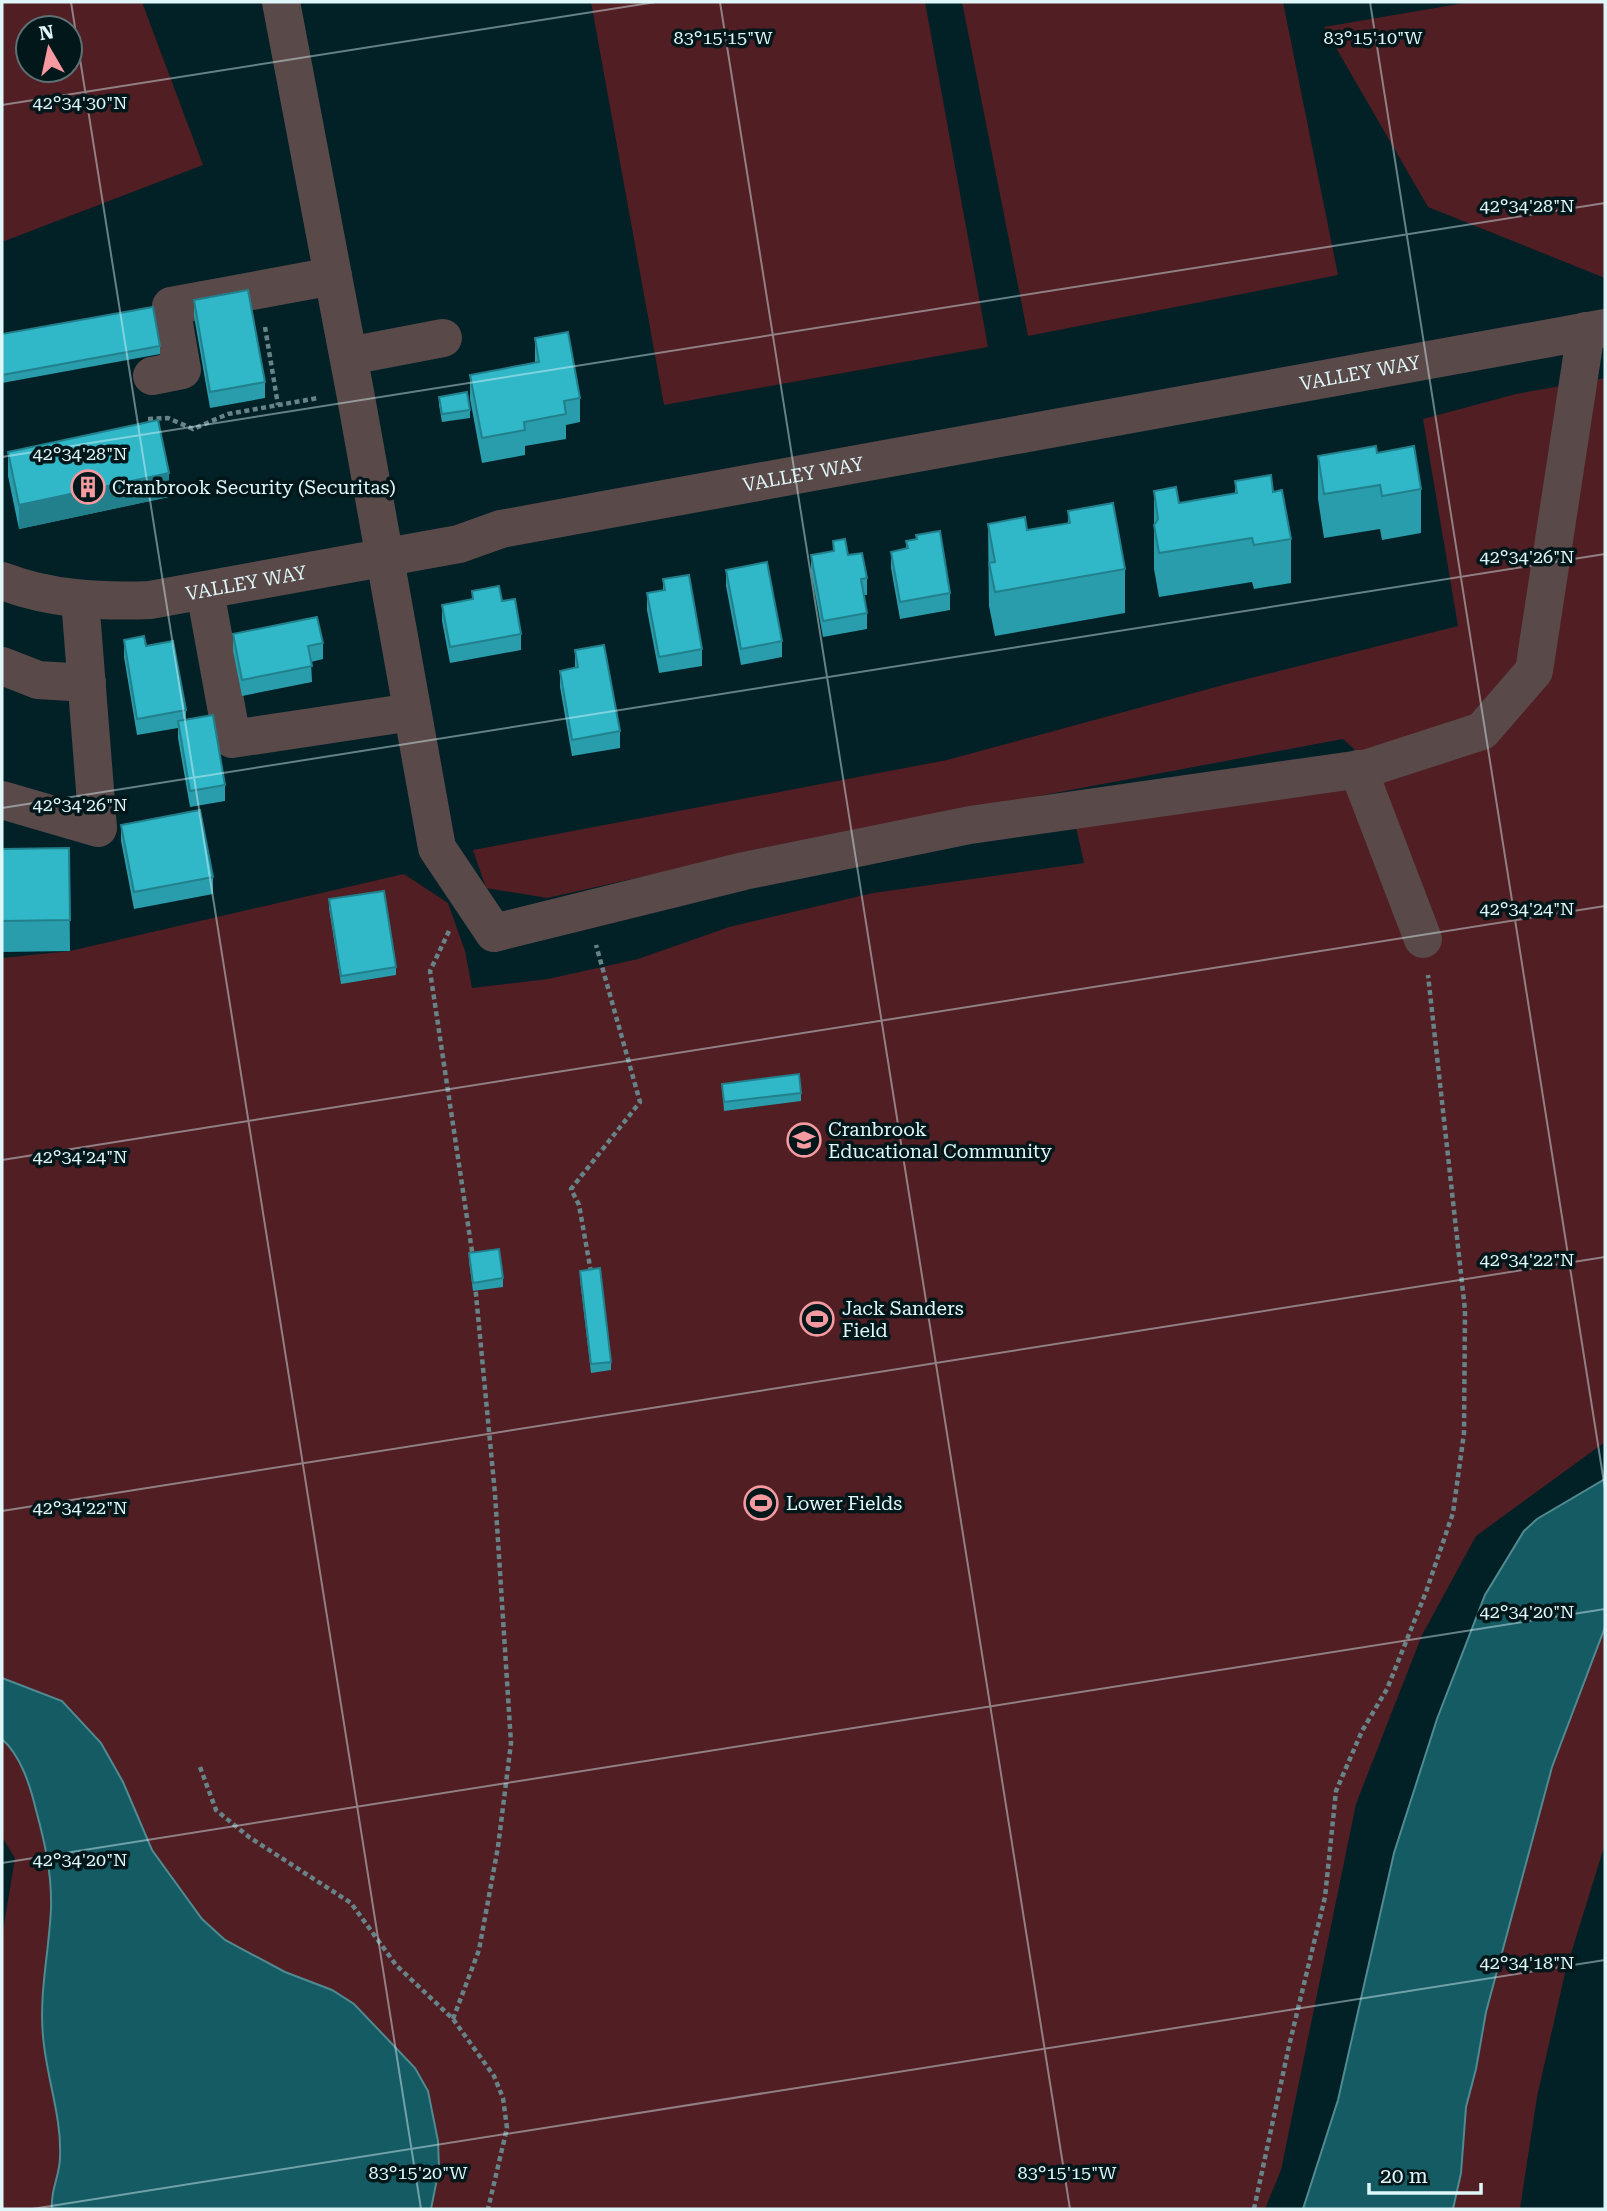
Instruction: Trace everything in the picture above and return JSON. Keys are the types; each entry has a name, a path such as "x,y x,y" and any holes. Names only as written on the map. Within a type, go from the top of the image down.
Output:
{"street":[{"path":"281,2 352,374 437,848 494,933 744,871 970,825 1357,769 1482,731 1534,671 1596,330"},
{"path":"152,376 182,370 171,306 333,276"},
{"name":"VALLEY WAY","path":"2,580 80,599 105,602 150,600 459,544 501,529 1596,330"},
{"path":"352,374 443,338"},
{"path":"205,591 232,740 412,712"},
{"path":"2,800 98,828 80,599"},
{"path":"2,666 38,680 87,683"},
{"path":"1357,769 1423,939"}],"path":[{"path":"259,290 278,405"},
{"path":"148,419 168,418 193,429 228,414 278,405 352,374"},
{"path":"467,893 430,971 473,1262"},
{"path":"585,911 606,974 640,1102 571,1189 579,1205 591,1272"},
{"path":"1254,2209 1325,1897 1336,1791 1362,1731 1387,1689 1426,1592 1453,1513 1465,1433 1465,1310 1423,939"},
{"path":"453,2019 480,1950 498,1847 511,1743 495,1494 474,1275"},
{"path":"200,1767 216,1810 249,1837 351,1903 396,1965 453,2019 494,2076 503,2098 507,2127 488,2209"}],"shaded area":[{"path":"2,2 142,2 203,165 2,242"},
{"path":"591,2 925,2 988,347 664,405"},
{"path":"962,2 1283,2 1338,275 1028,336"},
{"path":"1470,2 1605,2 1605,278 1428,207 1324,27"},
{"name":"Lower Fields","path":"1605,378 1605,1442 1476,1536 1422,1635 1356,1804 1281,2170 1265,2209 431,2209 439,2169 438,2141 428,2091 415,2068 354,2004 332,1990 285,1972 225,1940 202,1919 152,1850 123,1782 101,1743 62,1701 2,1678 2,958 70,951 404,874 448,903 465,951 472,988 548,979 638,959 729,927 873,893 1084,863 1074,819 1388,780 1343,739 815,838 547,898 486,888 473,850 947,760 1223,685 1458,626 1423,419 1516,394"},
{"path":"1605,1627 1605,1844 1565,1973 1537,2097 1520,2209 1453,2209 1461,2173 1466,2107 1486,2012 1552,1767"},
{"path":"2,1739 20,1762 28,1781 49,1871 51,1909 42,2020 60,2142 60,2164 52,2195 52,2209 2,2209 2,1937 15,1858 2,1837"}],"water":[{"path":"1605,1479 1605,1627 1552,1767 1486,2012 1466,2107 1461,2173 1453,2209 1303,2209 1338,2100 1394,1853 1437,1719 1485,1595 1524,1531 1537,1519"},
{"path":"2,1678 62,1701 101,1743 123,1782 152,1850 202,1919 225,1940 285,1972 332,1990 354,2004 415,2068 428,2091 438,2141 439,2169 431,2209 52,2209 52,2196 60,2164 60,2142 42,2020 51,1909 50,1883 42,1834 28,1781 20,1762 2,1739"}],"building":[{"path":"248,290 265,382 210,392 194,300"},
{"path":"153,307 160,346 2,375 2,334"},
{"path":"568,332 580,398 564,401 566,414 524,422 525,430 482,438 470,375 539,362 535,338"},
{"path":"467,392 470,410 442,414 439,397"},
{"path":"158,420 169,473 19,505 8,452"},
{"path":"1376,446 1377,453 1414,446 1421,489 1382,496 1380,485 1324,494 1318,456"},
{"path":"1271,475 1273,492 1282,490 1291,539 1254,545 1252,538 1159,553 1154,525 1158,519 1154,491 1176,487 1179,503 1237,493 1235,481"},
{"path":"1113,503 1125,569 995,592 989,563 995,562 988,524 1025,517 1027,530 1070,523 1068,511"},
{"path":"940,531 950,593 900,602 891,552 908,548 906,541 917,539 916,535"},
{"path":"845,539 848,555 862,553 867,578 861,579 867,613 823,621 811,555 834,551 833,541"},
{"path":"767,562 782,641 741,649 726,570"},
{"path":"689,575 702,649 659,657 647,593 665,590 663,579"},
{"path":"499,586 502,601 515,599 521,634 450,647 442,605 473,599 472,591"},
{"path":"317,617 323,643 308,646 312,666 242,680 233,634"},
{"path":"144,636 146,646 173,641 186,710 137,719 124,640"},
{"path":"604,645 620,731 572,740 560,671 578,667 575,650"},
{"path":"213,715 225,785 190,791 178,721"},
{"path":"200,810 213,877 134,892 121,825"},
{"path":"69,848 70,920 2,921 2,849"},
{"path":"384,891 396,967 341,976 329,899"},
{"path":"799,1074 801,1093 724,1102 722,1084"},
{"path":"499,1249 503,1278 473,1283 469,1253"},
{"path":"600,1268 611,1362 591,1364 580,1271"}],"place":[{"name":"Cranbrook Security (Securitas)","path":"88,487"},
{"name":"Cranbrook Educational Community","path":"804,1140"},
{"name":"Jack Sanders Field","path":"817,1319"},
{"name":"Lower Fields","path":"761,1503"}]}
